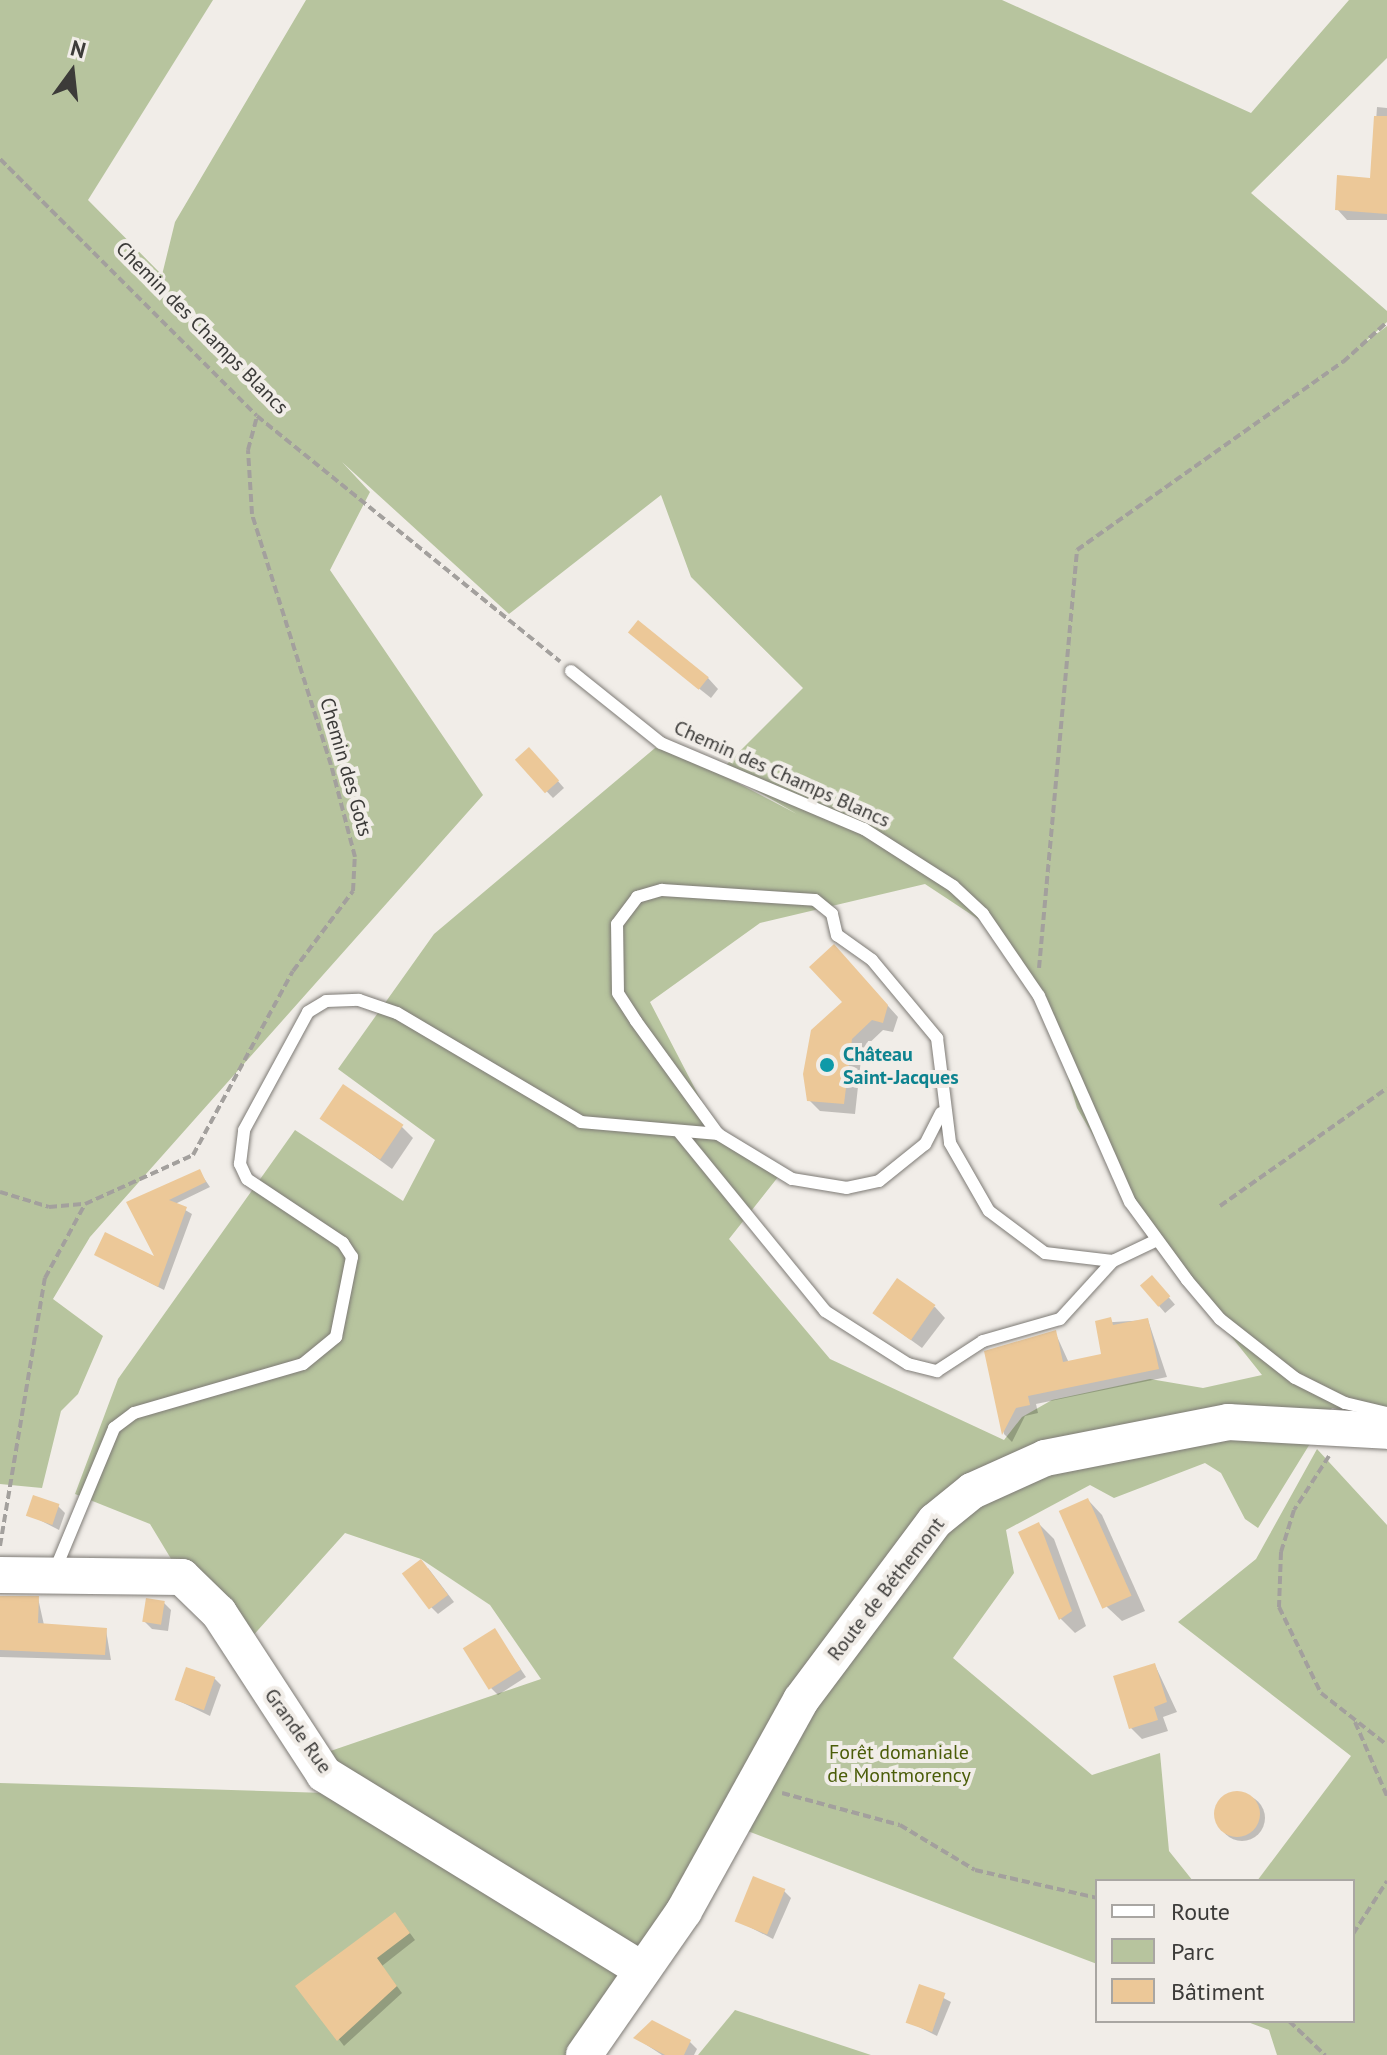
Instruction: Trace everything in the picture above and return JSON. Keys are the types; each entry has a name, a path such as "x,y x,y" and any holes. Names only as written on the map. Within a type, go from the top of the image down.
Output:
{"street":[{"name":"Route de Béthemont","path":"584,2055 643,1970 829,1661 935,1521 972,1491 1045,1458 1154,1433 1228,1422 1387,1431"},
{"name":"Grande Rue","path":"0,1575 54,1573 182,1577 219,1613 324,1774 643,1970"}],"lane":[{"name":"Chemin des Champs Blancs","path":"571,671 661,743 864,829 929,869 983,914 1039,996 1124,1189 1155,1241 1246,1341 1320,1391 1387,1413"},
{"path":"941,1113 901,1169 847,1188 792,1179 718,1134 618,993 617,924 637,897 707,891 815,900 832,914 837,935 872,960 937,1038 941,1113 970,1186 1017,1238 1045,1253 1113,1261"},
{"path":"54,1573 114,1428 134,1413 303,1364 336,1337 352,1257 343,1243 247,1179 240,1164 244,1130 308,1012 326,1001 385,1009 434,1029 581,1122 718,1134"},
{"path":"680,1133 825,1311 908,1364 937,1371 983,1341 1060,1319 1113,1261 1155,1241"}],"path":[{"name":"Chemin des Champs Blancs","path":"0,159 257,416 571,671"},
{"path":"1039,996 1077,550 1343,362 1387,322"},
{"name":"Chemin des Gots","path":"0,1192 49,1207 85,1204 165,1172 193,1155 293,971 353,891 355,857 331,765 252,514 248,450 257,416"},
{"path":"1220,1206 1387,1088"},
{"path":"0,1551 45,1278 85,1204"},
{"path":"1349,1428 1294,1510 1281,1552 1279,1607 1321,1693 1387,1745"},
{"path":"1354,1720 1387,1796"},
{"path":"748,1795 800,1792 900,1825 975,1870 1095,1898"},
{"path":"1355,1931 1387,1881"},
{"path":"1291,2023 1325,2055"}],"green space":[{"name":"Forêt domaniale de Montmorency","path":"0,0 213,0 88,200 162,275 175,222 306,0 1002,0 1251,113 1349,0 1387,0 1387,58 1251,193 1387,311 1387,322 1359,347 1387,326 1387,1419 1332,1408 1258,1528 1245,1519 1221,1473 1205,1463 1114,1498 1090,1485 1006,1530 1014,1573 953,1658 1092,1775 1160,1753 1169,1851 1191,1879 1095,1879 1095,1963 732,1825 584,2055 0,2055 0,1783 358,1794 313,1757 541,1679 490,1605 421,1559 345,1533 242,1648 182,1577 150,1524 75,1494 118,1379 295,1130 403,1201 435,1140 338,1069 434,934 661,743 797,814 721,770 803,688 691,577 661,495 509,614 342,462 370,492 330,570 483,795 90,1237 53,1299 103,1336 78,1394 61,1411 42,1488 0,1484","holes":["925,884 981,921 1052,1024 1077,1108 1155,1241 1262,1375 1203,1388 1150,1379 1052,1400 1022,1417 1004,1440 830,1359 729,1239 782,1172 718,1133 650,1002 760,923"]},
{"path":"1317,1449 1387,1525 1387,2055 1277,2055 1269,2030 1250,2023 1355,2023 1355,1879 1259,1879 1351,1756 1178,1622 1256,1559"},
{"path":"735,2010 871,2055 698,2055"}],"building":[{"path":"1374,116 1387,116 1387,214 1335,210 1337,175 1370,178"},
{"path":"638,620 709,677 699,690 628,632"},
{"path":"529,747 559,780 545,793 515,760"},
{"path":"834,944 888,1005 883,1023 872,1020 852,1039 844,1104 807,1101 803,1074 811,1030 842,1002 809,967"},
{"path":"343,1084 404,1125 380,1160 320,1119"},
{"path":"200,1169 206,1182 169,1200 187,1207 158,1287 94,1255 105,1232 154,1256 126,1202"},
{"path":"1152,1275 1170,1296 1158,1307 1140,1285"},
{"path":"897,1278 936,1305 911,1340 872,1313"},
{"path":"1111,1317 1113,1325 1148,1318 1159,1369 1028,1396 1030,1405 1016,1408 1002,1435 984,1351 1056,1330 1063,1362 1101,1354 1095,1321"},
{"path":"33,1495 59,1504 52,1525 26,1516"},
{"path":"1088,1498 1132,1596 1102,1609 1059,1511"},
{"path":"1039,1522 1072,1611 1059,1620 1018,1532"},
{"path":"421,1559 448,1595 429,1609 402,1573"},
{"path":"0,1596 39,1596 38,1623 107,1628 105,1655 0,1650"},
{"path":"146,1598 165,1601 161,1625 142,1622"},
{"path":"495,1628 521,1670 489,1690 463,1648"},
{"path":"1155,1663 1167,1702 1154,1707 1158,1720 1129,1729 1113,1676"},
{"path":"186,1667 215,1677 204,1710 175,1700"},
{"path":"1237,1791 1253,1798 1260,1814 1253,1830 1237,1837 1221,1830 1214,1814 1221,1798"},
{"path":"753,1876 785,1889 767,1935 735,1921"},
{"path":"395,1912 410,1933 377,1958 397,1986 337,2041 295,1986"},
{"path":"919,1984 945,1993 932,2032 906,2023"},
{"path":"652,2020 691,2040 684,2055 665,2055 633,2038"}],"place":[{"name":"Château Saint-Jacques","path":"827,1065"}]}
